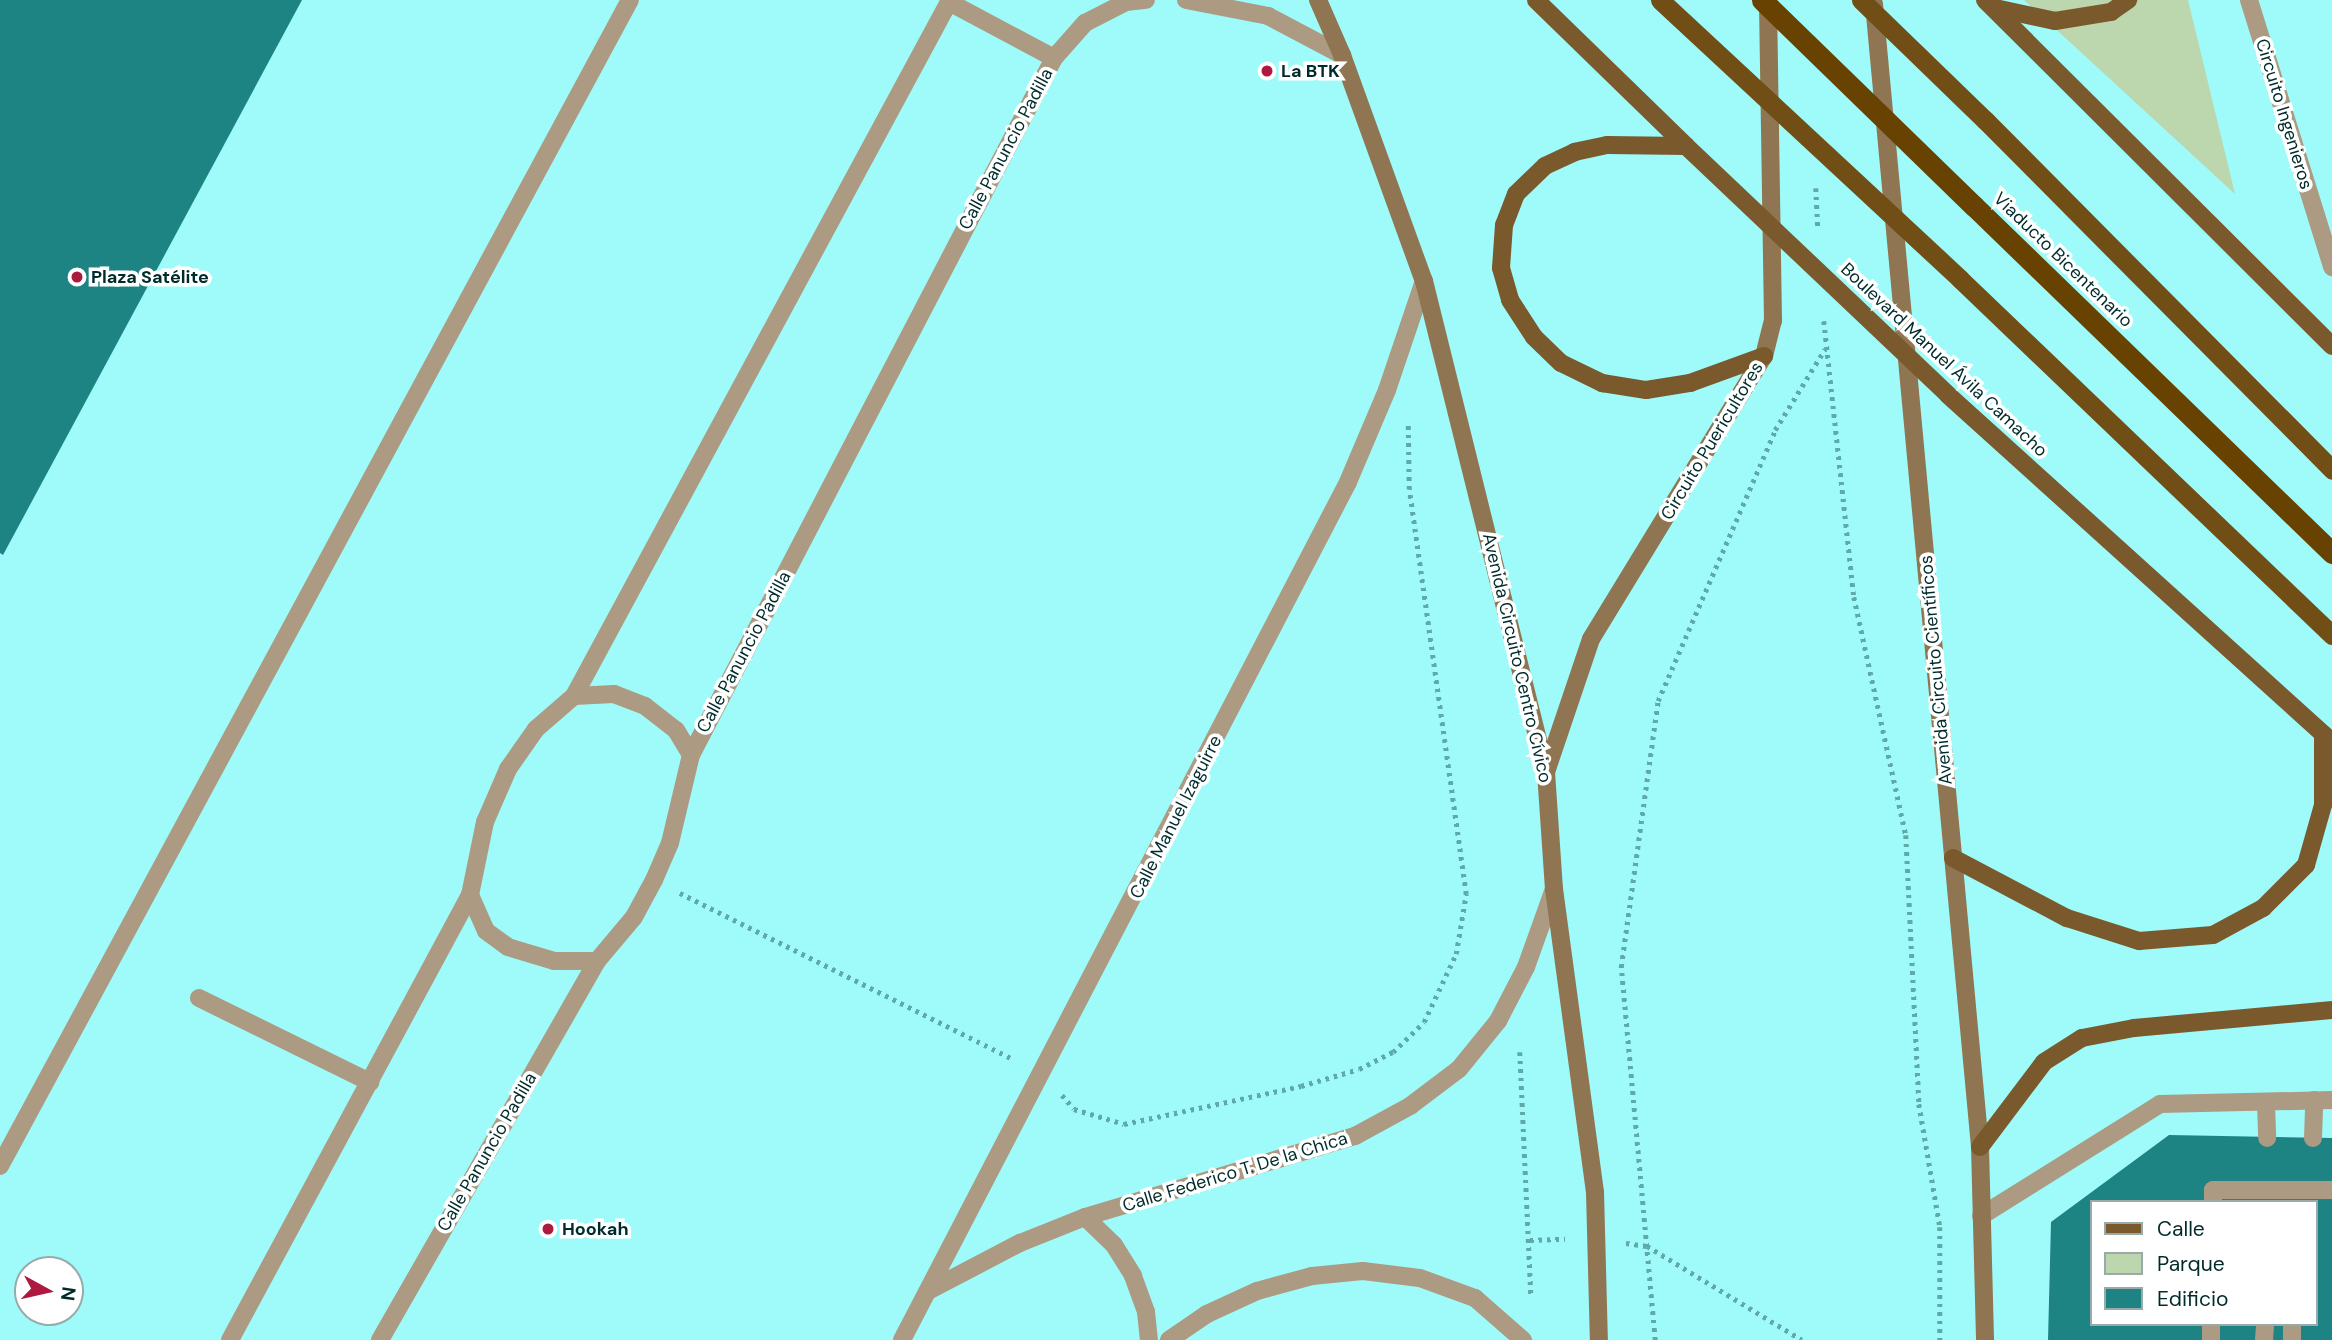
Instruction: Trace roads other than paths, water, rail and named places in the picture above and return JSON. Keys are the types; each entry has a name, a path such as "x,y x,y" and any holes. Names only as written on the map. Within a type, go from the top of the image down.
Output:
{"highway":[{"path":"1660,0 1961,279 2332,635"},
{"name":"Viaducto Bicentenario","path":"1762,0 2332,553"},
{"path":"1861,0 1985,120 2332,470"}],"main road":[{"name":"Avenida Circuito Centro Cívico","path":"1318,0 1342,55 1423,281 1546,772 1554,889 1580,1067 1598,1238 1599,1340"},
{"name":"Boulevard Manuel Ávila Camacho","path":"1536,0 1948,395 2327,738"},
{"name":"Circuito Puericultores","path":"1546,772 1591,639 1764,356 1773,321 1768,0"},
{"name":"Avenida Circuito Científicos","path":"1874,0 1979,1147 1985,1340"},
{"path":"1990,4 2065,21 2111,12 2128,0"},
{"path":"1990,4 2332,346"},
{"path":"1686,146 1607,145 1575,152 1545,166 1516,194 1504,225 1501,268 1510,300 1534,337 1561,363 1602,383 1646,390 1690,383 1764,356"},
{"path":"1953,858 2067,918 2139,941 2213,935 2263,908 2306,865 2323,805 2327,738"},
{"path":"1979,1147 2044,1062 2082,1038 2134,1028 2332,1010"}],"street":[{"path":"0,1166 630,0"},
{"name":"Calle Panuncio Padilla","path":"380,1340 597,961 634,918 654,880 670,843 691,755 1054,58 1085,23 1126,2 1146,0"},
{"path":"1186,0 1268,16 1342,55"},
{"name":"Circuito Ingenieros","path":"2249,0 2332,267"},
{"path":"230,1340 470,895 485,822 508,769 536,729 573,695 949,1 1054,58"},
{"name":"Calle Manuel Izaguirre","path":"902,1340 1043,1074 1348,482 1387,390 1423,281"},
{"path":"573,695 614,694 645,706 676,730 691,755"},
{"name":"Calle Federico T. De la Chica","path":"928,1291 1020,1243 1084,1217 1355,1136 1410,1106 1459,1069 1498,1021 1526,967 1554,889"},
{"path":"470,895 486,931 508,947 554,961 597,961"},
{"path":"199,998 370,1082"},
{"path":"1981,1216 2160,1104 2266,1104 2323,1100 2313,1138"},
{"path":"2266,1104 2267,1138"},
{"path":"2213,1200 2213,1190 2332,1190"},
{"path":"1084,1217 1114,1245 1133,1276 1146,1312 1149,1340"},
{"path":"1169,1340 1207,1314 1257,1291 1312,1276 1363,1271 1420,1278 1475,1298 1523,1340"}],"place":[{"name":"La BTK","path":"1267,71"},
{"name":"Plaza Satélite","path":"77,277"},
{"name":"Hookah","path":"548,1229"}]}
